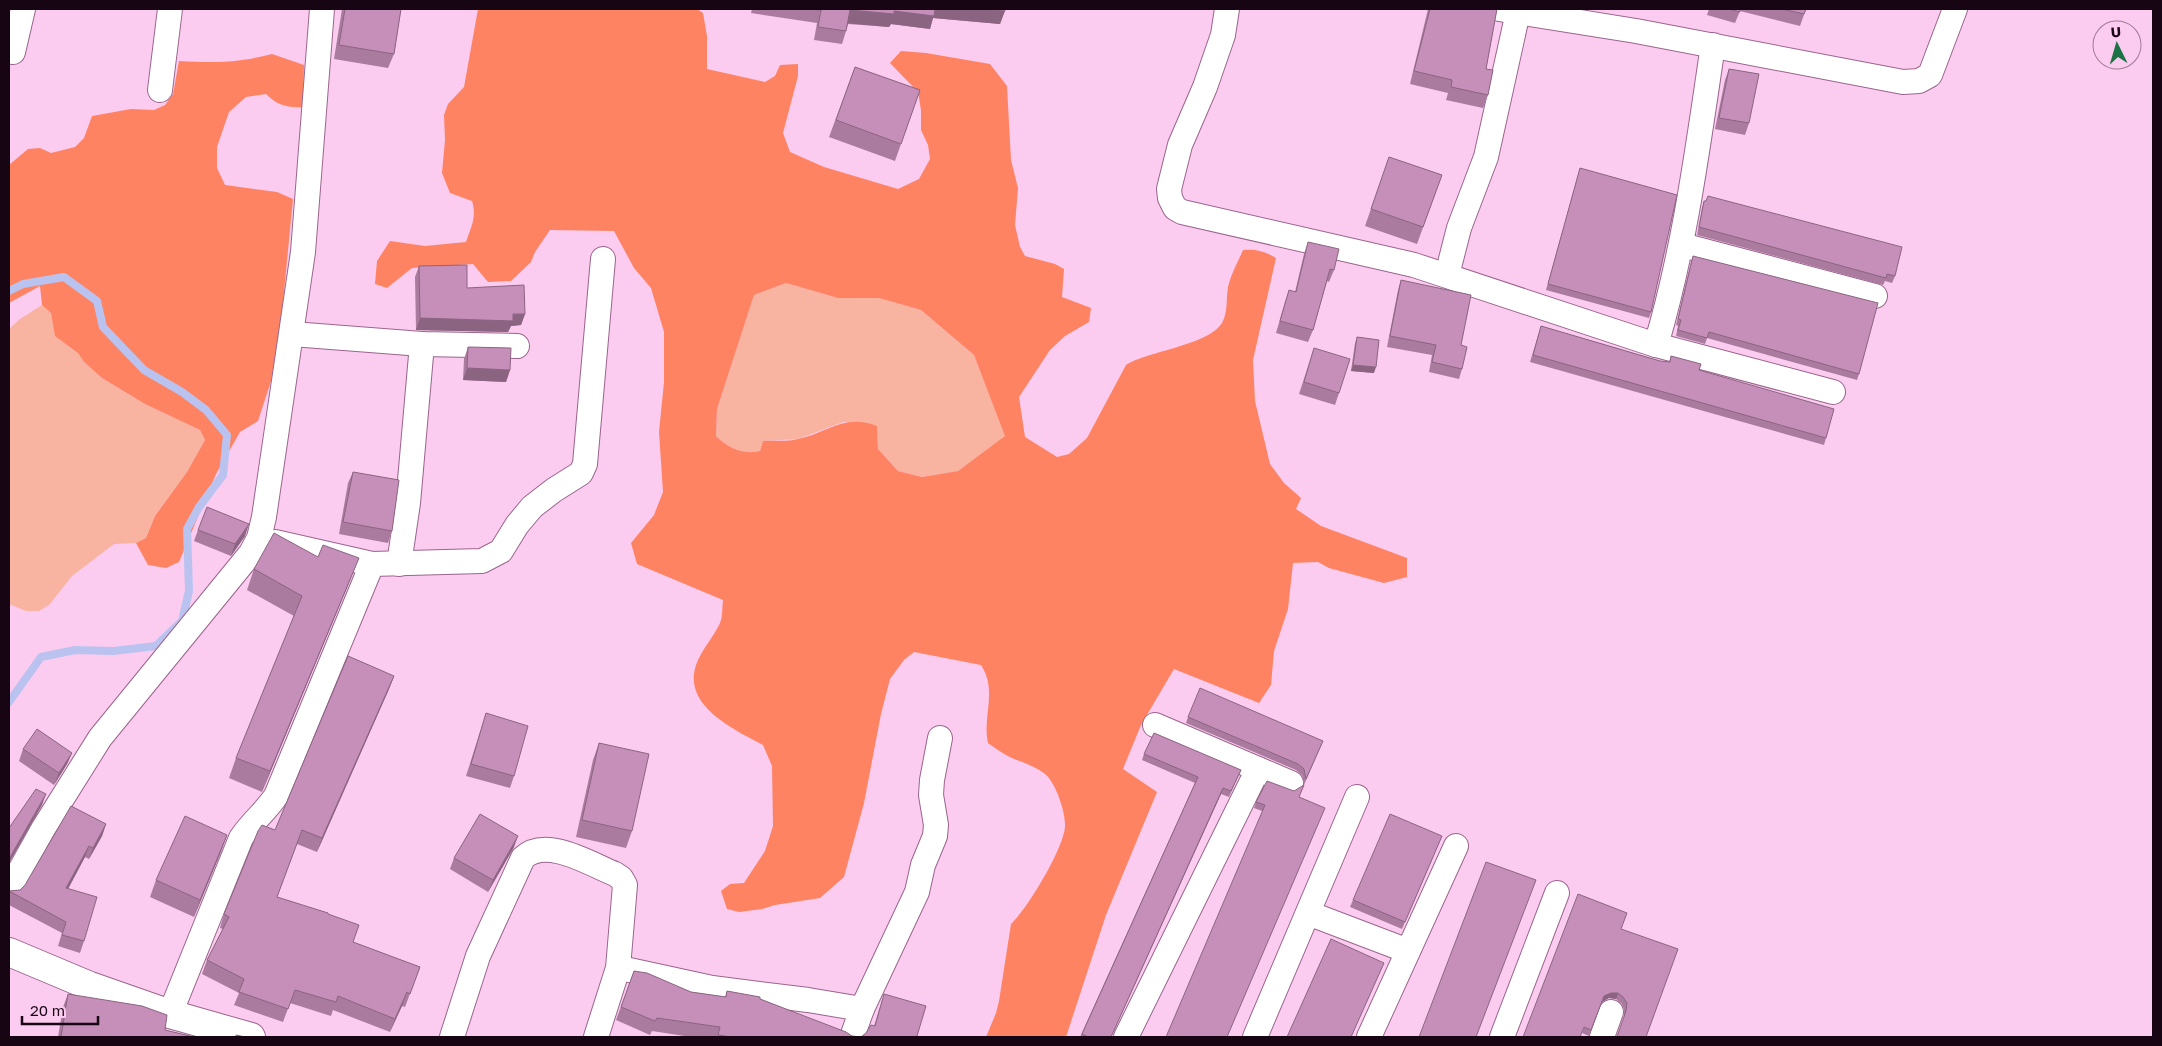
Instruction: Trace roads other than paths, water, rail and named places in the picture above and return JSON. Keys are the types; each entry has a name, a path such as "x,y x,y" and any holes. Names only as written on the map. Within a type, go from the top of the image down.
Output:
{"street":[{"path":"12,52 23,9"},
{"path":"160,90 170,9"},
{"path":"9,890 43,829 100,738 251,552 259,538 292,334 303,252 322,9"},
{"path":"1227,9 1223,35 1205,87 1180,145 1169,189 1170,198 1175,208 1182,212 1414,265 1656,345 1834,392"},
{"path":"1447,275 1458,239 1459,228 1486,157 1508,10 1713,45 1903,82 1912,82 1930,75 1955,9"},
{"path":"1656,345 1672,292 1682,245 1713,45"},
{"path":"1682,245 1874,296"},
{"path":"259,538 372,564 470,562 489,558 501,551 532,507 583,470 603,259"},
{"path":"292,334 422,344 517,346"},
{"path":"399,564 409,493 422,344"},
{"path":"170,1014 241,838 276,796 372,564"},
{"path":"1155,725 1291,783"},
{"path":"852,1037 862,1009 918,892 923,865 935,836 936,825 931,795 940,738"},
{"path":"1126,1037 1258,769"},
{"path":"1255,1037 1357,796"},
{"path":"1369,1037 1456,846"},
{"path":"452,1037 478,956 523,858 529,852 543,848 554,849 621,878 626,891 618,968 596,1037"},
{"path":"1502,1037 1557,893"},
{"path":"1308,913 1408,951"},
{"path":"9,952 90,986 224,1033 251,1037"},
{"path":"618,968 712,988 862,1009"},
{"path":"1602,1037 1611,1012"}],"waterway":[{"path":"9,291 23,284 64,277 97,301 103,327 144,370 182,392 206,410 227,435 223,475 199,507 187,529 189,591 182,621 156,646 113,651 75,650 41,657 9,702"}]}
